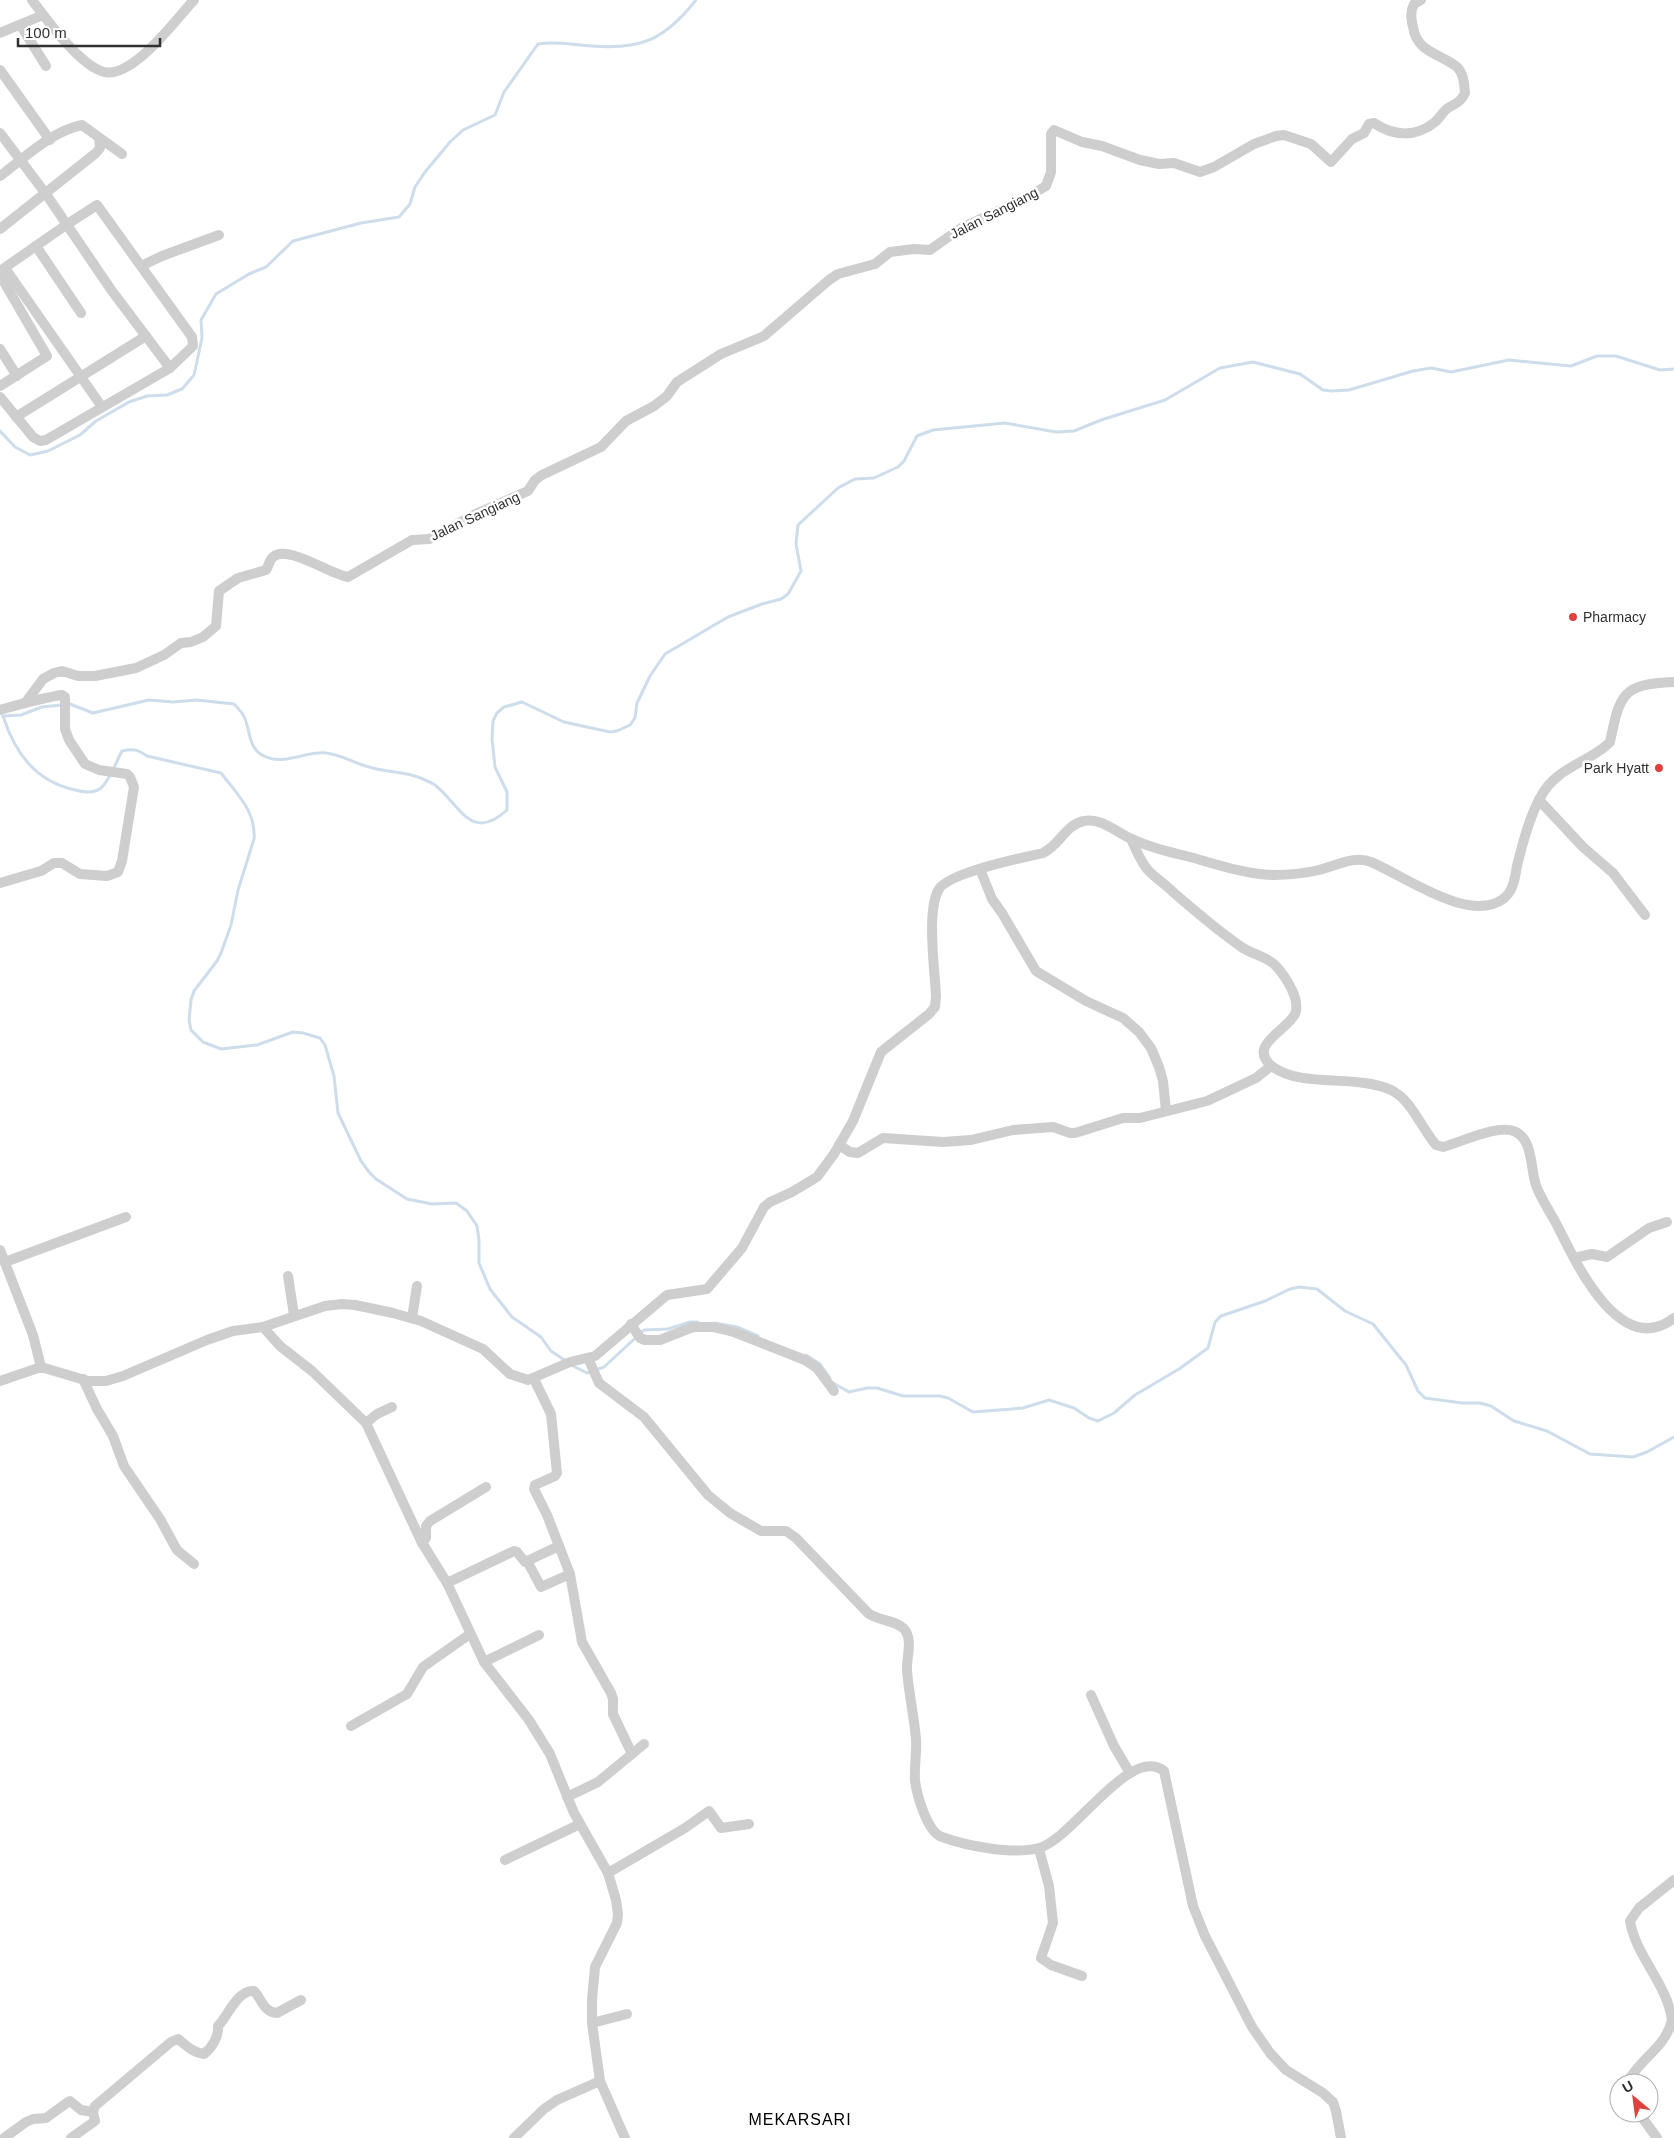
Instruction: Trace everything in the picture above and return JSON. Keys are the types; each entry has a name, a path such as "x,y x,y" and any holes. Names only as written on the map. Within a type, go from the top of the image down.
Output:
{"street":[{"path":"32,0 43,15 90,66 106,73 121,71 135,62 194,0"},
{"name":"Jalan Sangiang","path":"26,702 43,679 58,671 78,676 95,676 121,672 136,668 164,655 182,643 191,642 203,637 216,626 219,591 238,578 266,570 271,559 280,553 292,554 328,572 348,576 412,540 429,539 439,535 471,516 528,490 535,480 542,475 601,447 626,421 654,406 667,396 678,382 721,354 764,336 833,277 866,268 875,264 890,252 914,249 930,250 960,228 1024,199 1046,186 1050,172 1051,134 1054,130 1082,142 1102,146 1140,160 1159,164 1174,164 1200,172 1214,167 1239,151 1276,136 1284,135 1311,144 1331,162 1352,139 1364,133 1370,124 1374,123 1387,130 1407,135 1425,129 1434,124 1447,108 1458,103 1465,93 1463,76 1457,67 1425,48 1415,37 1410,12 1414,4 1421,0"},
{"path":"0,33 43,15"},
{"path":"20,26 46,66"},
{"path":"0,70 50,140"},
{"path":"0,176 66,129 82,126 122,154"},
{"path":"0,133 46,194 170,368"},
{"path":"0,229 96,153 100,148 100,138"},
{"path":"0,397 32,437 40,441 46,440 170,368 193,346 193,342 98,205 66,224 2,271"},
{"path":"141,266 162,256 219,235"},
{"path":"36,246 81,313"},
{"path":"0,386 47,356 2,271"},
{"path":"2,271 102,407"},
{"path":"16,418 146,336"},
{"path":"0,349 17,376"},
{"path":"0,1381 41,1367 83,1380 106,1381 123,1376 206,1340 233,1331 263,1327 325,1306 349,1304 412,1318 483,1350 510,1374 528,1380 570,1362 590,1362 600,1353 635,1331 667,1295 707,1289 742,1248 764,1208 770,1202 792,1192 817,1177 839,1145 852,1121 882,1052 930,1014 934,1007 936,996 933,910 938,890 949,881 965,873 1044,853 1051,849 1068,829 1083,821 1092,820 1103,823 1131,839 1148,846 1228,868 1273,875 1317,870 1350,861 1365,860 1434,895 1468,905 1486,905 1505,898 1512,888 1531,818 1539,800 1553,781 1570,766 1610,742 1618,705 1626,693 1639,686 1652,683 1674,682"},
{"path":"0,710 26,702 62,695 66,702 65,729 69,740 85,764 98,770 126,774 132,782 132,799 120,869 114,874 107,876 80,874 62,863 54,863 41,871 0,884"},
{"path":"1539,800 1562,822 1583,847 1612,873 1645,915"},
{"path":"1131,839 1138,855 1149,871 1212,927 1247,951 1276,965 1288,983 1296,1009 1294,1016 1287,1024 1265,1044 1264,1052 1271,1066 1280,1071 1301,1077 1367,1083 1391,1090 1404,1100 1436,1145 1443,1147 1507,1128 1518,1133 1526,1144 1537,1187 1574,1258 1598,1297 1620,1319 1633,1324 1655,1328 1674,1318"},
{"path":"980,869 995,905 1002,913 1036,971 1086,1001 1123,1018 1145,1039 1159,1067 1163,1081 1166,1111"},
{"path":"839,1145 854,1154 883,1138 971,1140 1013,1130 1053,1127 1075,1133 1123,1118 1140,1118 1207,1100 1256,1078 1271,1066"},
{"path":"5,1262 126,1217"},
{"path":"1574,1258 1592,1254 1607,1257 1649,1228 1667,1222"},
{"path":"0,1250 33,1335 41,1367"},
{"path":"288,1276 294,1315"},
{"path":"412,1318 417,1286"},
{"path":"263,1327 280,1346 312,1371 366,1423 422,1543 447,1582 484,1662 536,1731 550,1754 580,1824 608,1873 618,1914 617,1923 595,1968 592,2023 600,2081 625,2138"},
{"path":"635,1331 645,1340 660,1340 693,1327 713,1327 734,1332 805,1360 818,1368 834,1391"},
{"path":"590,1362 599,1382 644,1417 708,1495 730,1513 761,1531 786,1531 796,1538 868,1613 875,1618 896,1624 905,1630 909,1639 907,1670 916,1740 915,1781 923,1809 934,1832 939,1837 987,1849 1039,1848 1064,1832 1116,1782 1130,1773 1149,1765 1156,1766 1164,1771 1193,1906 1205,1936 1252,2027 1270,2053 1286,2070 1323,2093 1332,2102 1336,2111 1341,2138"},
{"path":"534,1379 551,1414 557,1472 555,1476 534,1487 570,1574 582,1642 614,1699 613,1714 632,1754"},
{"path":"83,1380 112,1436 124,1466 160,1519 177,1550 194,1564"},
{"path":"366,1423 377,1414 392,1407"},
{"path":"422,1543 426,1538 426,1526 430,1521 486,1488"},
{"path":"527,1561 559,1546"},
{"path":"447,1582 514,1551 524,1561 527,1561 541,1587 570,1574"},
{"path":"351,1726 407,1694 423,1667 470,1634"},
{"path":"484,1662 539,1634"},
{"path":"1091,1695 1114,1746 1130,1773"},
{"path":"567,1797 598,1782 644,1744"},
{"path":"608,1873 685,1828 708,1812 721,1828 749,1824"},
{"path":"505,1860 580,1824"},
{"path":"1039,1848 1049,1886 1053,1923 1041,1958 1082,1976"},
{"path":"1634,2073 1661,2045 1672,2020 1666,1997 1636,1943 1630,1921 1639,1908 1674,1880"},
{"path":"71,2138 94,2121 93,2112 104,2098 163,2048 176,2040 192,2051 204,2054 209,2050 217,2036 218,2026 225,2021 231,2007 250,1991 257,1993 270,2012 277,2012 301,2000"},
{"path":"592,2023 627,2014"},
{"path":"514,2138 544,2109 557,2100 600,2081"},
{"path":"4,2138 26,2122 33,2119 46,2118 68,2102 73,2103 81,2110 93,2112"},
{"path":"1646,2123 1657,2138"}],"waterway":[{"path":"0,431 15,447 30,455 48,451 80,435 96,421 129,402 147,396 167,395 182,389 194,375 202,338 201,320 216,294 249,274 266,267 293,241 361,223 399,217 410,204 415,187 425,172 450,142 463,130 495,115 504,92 538,44 559,43 610,47 639,43 663,33 696,0"},
{"path":"3,716 21,715 42,707 70,704 93,713 149,700 173,702 197,700 234,704 244,717 250,739 262,755 270,758 286,759 326,753 337,755 367,767 413,775 435,785 467,817 475,822 484,823 495,819 507,810 507,792 495,767 492,739 493,721 497,713 504,707 522,702 564,722 610,732 630,725 635,718 637,703 650,676 665,654 728,617 781,599 788,594 801,571 796,544 798,525 838,488 855,479 874,478 898,467 904,461 917,436 933,430 1005,423 1056,432 1074,431 1101,420 1165,400 1220,368 1253,362 1300,374 1323,390 1332,391 1349,390 1413,371 1431,368 1451,372 1509,360 1571,366 1597,356 1616,356 1660,370 1674,369"},
{"path":"3,716 14,742 28,764 49,780 75,790 92,792 101,788 110,776 122,751 129,750 221,773 249,811 254,829 254,839 238,890 231,925 221,953 194,991 191,1000 189,1020 191,1030 203,1042 221,1049 257,1045 293,1032 320,1038 325,1045 334,1076 338,1113 361,1161 369,1172 376,1179 407,1199 432,1204 456,1203 467,1211 477,1226 479,1263 490,1289 512,1317 541,1337 551,1351 566,1361"},
{"path":"833,1383 849,1392 877,1388 903,1396 940,1396 948,1398 973,1412 1023,1408 1049,1400 1074,1408 1089,1418 1098,1421 1114,1413 1135,1395 1179,1369 1208,1348 1215,1322 1221,1316 1299,1287 1317,1289 1345,1311 1373,1324 1406,1365 1418,1391 1425,1398 1462,1403 1480,1403 1491,1406 1514,1421 1547,1431 1590,1454 1633,1457 1647,1452 1674,1437"},
{"path":"571,1365 587,1373 604,1367 644,1330 668,1329 690,1322 698,1322"},
{"path":"715,1323 737,1327 758,1336"},
{"path":"806,1355 820,1364 830,1378"}],"place":[{"name":"Pharmacy","path":"1573,617"},
{"name":"Park Hyatt","path":"1659,768"}],"district":[{"name":"MEKARSARI","path":"800,2119"}]}
